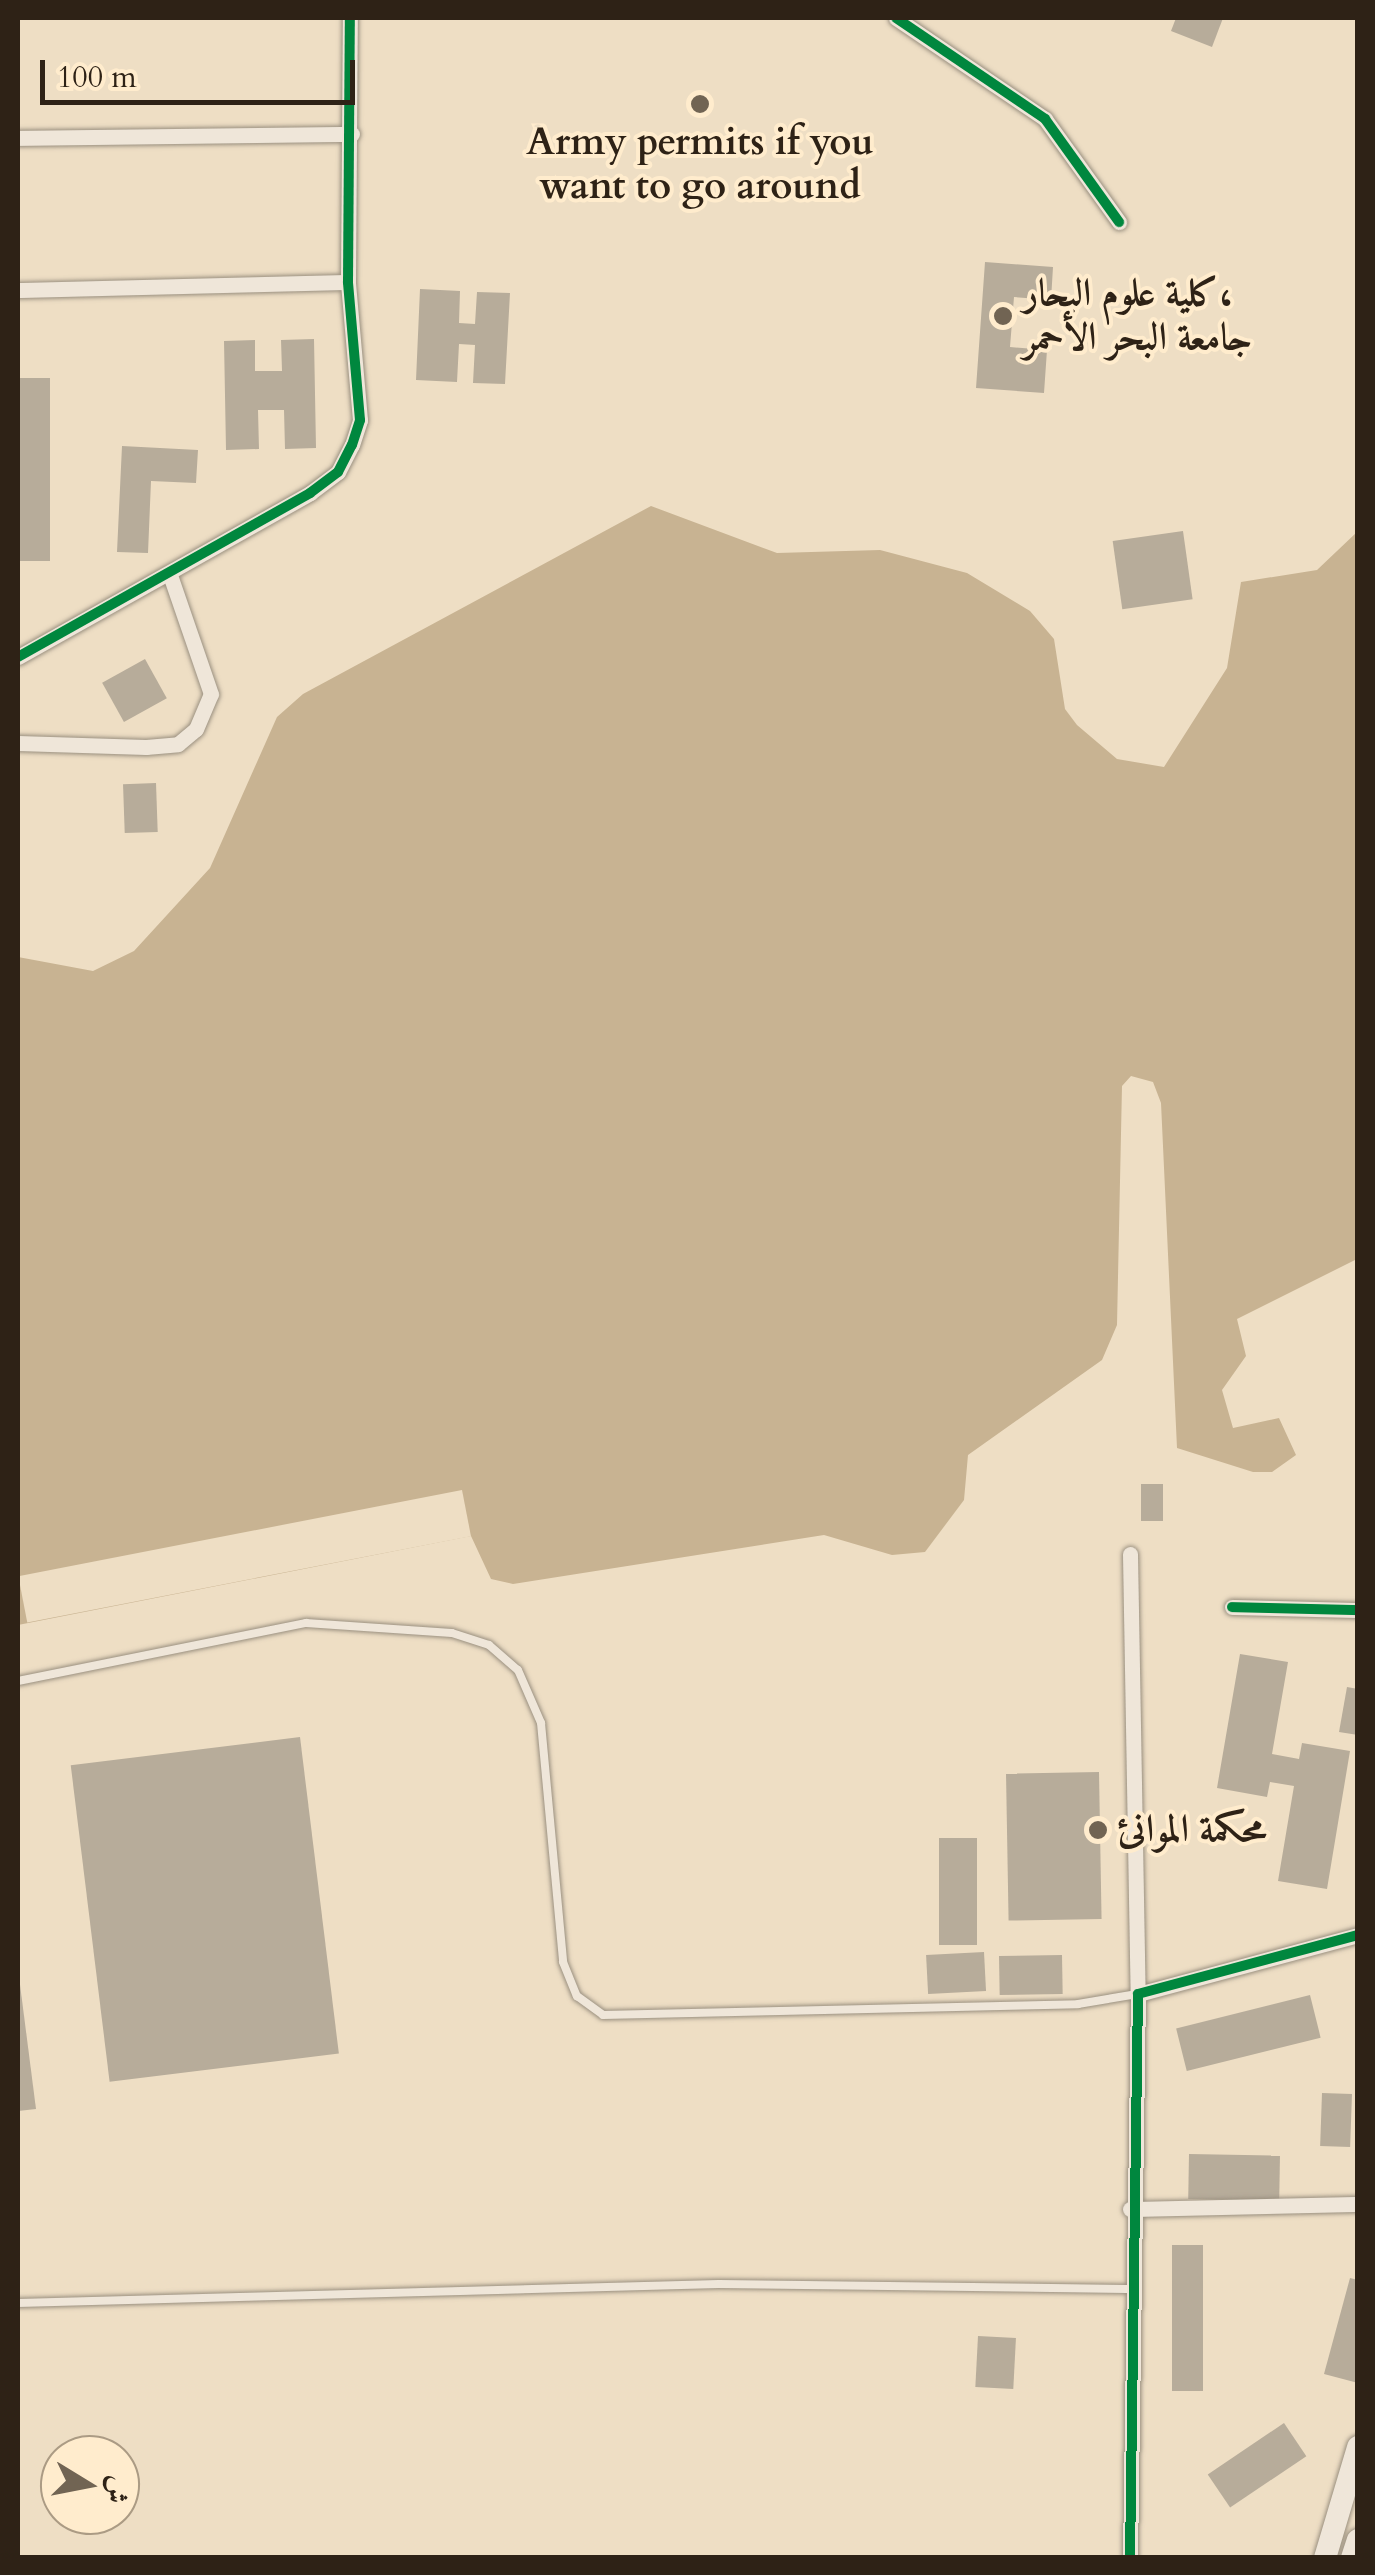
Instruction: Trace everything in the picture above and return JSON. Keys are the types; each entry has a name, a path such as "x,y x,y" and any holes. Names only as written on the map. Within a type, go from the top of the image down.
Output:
{"street":[{"path":"18,657 171,578 338,472 360,420 348,282 350,18"},
{"path":"896,18 1044,119 1119,222"},
{"path":"18,138 352,134"},
{"path":"18,290 348,282"},
{"path":"18,743 146,747 178,744 196,729 211,694 171,578"},
{"path":"1130,1554 1138,1994 1128,2289 1130,2558"},
{"path":"1232,1607 1358,1610"},
{"path":"1138,1994 1358,1935"},
{"path":"1130,2208 1358,2204"},
{"path":"1324,2558 1358,2447"},
{"path":"1352,2558 1358,2540"}],"lane":[{"path":"18,1681 306,1623 452,1633 488,1645 518,1670 541,1723 563,1962 577,1996 603,2016 1078,2004 1138,1994"},
{"path":"18,2303 719,2284 1128,2289"}],"shaded area":[{"path":"651,506 777,553 880,550 967,573 1030,611 1054,639 1065,709 1077,725 1117,759 1164,767 1227,668 1241,582 1317,570 1357,532 1357,1259 1237,1319 1246,1356 1222,1390 1233,1428 1279,1418 1296,1455 1272,1472 1253,1472 1177,1448 1161,1103 1153,1082 1131,1076 1122,1086 1117,1325 1102,1360 968,1455 964,1500 925,1552 892,1555 824,1535 513,1584 491,1579 471,1536 18,1625 18,957 93,971 134,951 210,868 277,717 303,694"}],"pier":[{"path":"462,1490 471,1536 27,1622 18,1576"}],"building":[{"path":"1176,18 1223,18 1212,47 1171,31"},
{"path":"985,262 1053,267 1051,300 1014,297 1010,347 1047,350 1044,393 976,388"},
{"path":"420,289 460,291 459,323 475,324 477,292 510,293 505,384 473,383 475,345 459,344 457,382 416,380"},
{"path":"314,339 316,448 285,449 284,410 258,410 259,449 226,450 224,341 255,340 255,371 282,371 281,340"},
{"path":"18,378 50,378 50,561 18,561"},
{"path":"122,446 198,450 196,483 151,481 148,553 117,552"},
{"path":"1183,531 1193,599 1122,609 1113,541"},
{"path":"145,659 167,698 124,722 102,683"},
{"path":"156,783 158,832 125,833 123,784"},
{"path":"1141,1484 1163,1484 1163,1521 1141,1521"},
{"path":"1240,1654 1288,1662 1272,1754 1299,1759 1302,1743 1350,1751 1327,1889 1278,1881 1294,1786 1270,1782 1267,1797 1217,1788"},
{"path":"1347,1687 1358,1689 1358,1735 1339,1732"},
{"path":"300,1737 339,2054 110,2082 71,1765"},
{"path":"1099,1772 1102,1919 1009,1921 1006,1774"},
{"path":"939,1838 977,1838 977,1945 939,1945"},
{"path":"984,1952 986,1991 928,1994 926,1955"},
{"path":"1062,1955 1063,1994 1000,1995 999,1956"},
{"path":"18,1969 36,2109 18,2111"},
{"path":"1310,1995 1321,2038 1187,2071 1176,2028"},
{"path":"1322,2093 1352,2094 1350,2147 1320,2146"},
{"path":"1189,2154 1280,2156 1279,2201 1188,2199"},
{"path":"1172,2245 1203,2245 1203,2391 1172,2391"},
{"path":"1350,2278 1358,2280 1358,2383 1324,2374"},
{"path":"978,2336 1016,2338 1013,2389 975,2387"},
{"path":"1284,2423 1306,2456 1230,2508 1208,2474"}],"cycle path":[{"path":"18,657 310,493 338,472 360,420 348,282 350,18"},
{"path":"896,18 1045,119 1119,222"},
{"path":"1232,1607 1358,1610"},
{"path":"1130,2558 1138,1994 1358,1935"}],"place":[{"name":"Army permits if you want to go around","path":"700,104"},
{"name":"كلية علوم البحار، جامعة البحر الأحمر","path":"1003,316"},
{"name":"محكمة الموانئ","path":"1098,1830"}]}
